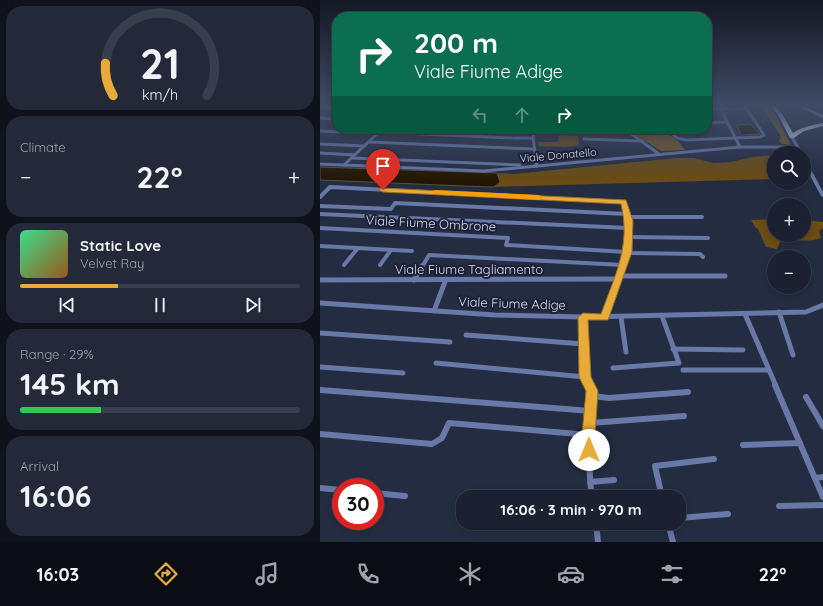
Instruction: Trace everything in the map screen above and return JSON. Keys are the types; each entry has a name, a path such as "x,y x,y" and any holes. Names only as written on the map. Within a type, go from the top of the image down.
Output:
{"highway":[{"path":"789,131 792,137 795,133 799,131"}],"street":[{"path":"733,131 740,147"},
{"path":"674,134 680,139 760,137 764,135 763,131"},
{"path":"344,165 377,134"},
{"path":"437,134 533,138"},
{"path":"352,158 537,166 534,149 534,134"},
{"path":"632,134 659,154"},
{"path":"792,137 796,146"},
{"path":"584,139 642,141"},
{"path":"369,142 534,149"},
{"path":"320,144 364,146"},
{"name":"Viale Donatello","path":"320,164 468,171 740,147 767,147"},
{"path":"320,153 355,155"},
{"path":"811,173 823,196"},
{"path":"320,197 330,188 624,202 628,228 627,253 604,317"},
{"path":"320,206 390,209 395,203 627,216 702,217"},
{"path":"320,214 628,228"},
{"name":"Viale Fiume Ombrone","path":"320,228 508,238 506,245 627,253"},
{"path":"628,237 708,238"},
{"path":"320,246 412,251"},
{"path":"344,265 358,248"},
{"path":"380,265 391,250"},
{"path":"627,253 700,254 704,257"},
{"path":"414,280 429,255 623,265"},
{"name":"Viale Fiume Tagliamento","path":"320,280 725,276"},
{"path":"434,311 446,279"},
{"name":"Viale Fiume Adige","path":"320,303 495,315 583,317 806,312 823,305"},
{"path":"779,312 793,355"},
{"path":"745,314 823,497"},
{"path":"613,368 679,363 662,316"},
{"path":"583,317 585,377 592,391 589,435 591,490"},
{"path":"621,317 626,352"},
{"path":"320,334 450,342"},
{"path":"466,335 584,344"},
{"path":"673,349 743,350"},
{"path":"436,363 585,377"},
{"path":"320,368 403,373"},
{"path":"683,370 768,370"},
{"path":"320,390 590,410"},
{"path":"592,396 608,398 688,392"},
{"path":"806,397 823,426"},
{"path":"590,423 684,416"},
{"path":"320,434 432,444 442,438 448,423 589,435"},
{"path":"743,446 800,443"},
{"path":"660,490 655,466 714,459"},
{"path":"815,478 823,477"},
{"path":"590,482 614,480"},
{"path":"320,488 332,489"},
{"path":"384,494 405,496"},
{"path":"779,506 823,505"},
{"path":"686,517 728,514"},
{"path":"597,530 598,542"},
{"path":"670,530 673,542"}],"shaded area":[{"path":"740,131 757,131 760,134 741,135"},
{"path":"778,131 784,131 791,145 782,144 779,141 781,136"},
{"path":"635,134 667,134 673,137 685,150 661,151"},
{"path":"559,135 578,136 579,145 568,147 539,146 538,142 558,142"},
{"path":"767,156 767,179 494,187 500,182 497,173 513,174 676,158 694,158 713,163 731,162 752,157"},
{"path":"320,167 497,173 500,182 494,187 488,187 320,180"},
{"path":"767,219 767,242 780,242 777,249 766,247 758,229 751,220"},
{"path":"811,221 823,222 823,228 819,231 821,238 811,240"}],"slow traffic":[{"path":"435,193 539,198"}],"route":[{"path":"383,190 624,202 629,221 627,252 609,304 604,317 583,317 585,377 592,391 589,450"}]}
